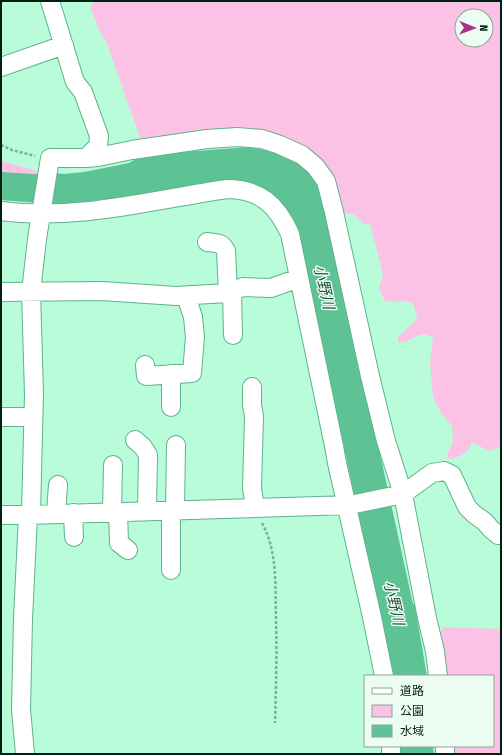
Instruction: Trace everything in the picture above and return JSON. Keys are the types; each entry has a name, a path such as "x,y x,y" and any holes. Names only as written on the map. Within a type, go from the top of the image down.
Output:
{"street":[{"path":"50,1 75,82 83,92 99,136 98,146 86,158"},
{"path":"1,67 64,45"},
{"path":"25,754 21,709 23,619 30,514 33,417 31,292 49,162 86,158 207,139 237,137 262,139 280,145 302,156 316,166 326,181 334,212 370,376 400,494 435,651 438,675"},
{"path":"1,211 115,208 227,189 238,189 252,192 264,198 275,208 284,219 290,234 384,675"},
{"path":"207,242 220,243 224,246 226,252 233,335"},
{"path":"1,292 102,291 186,296 230,292 243,287 271,288 299,278"},
{"path":"145,365 146,376 192,373 195,337 193,316 186,296"},
{"path":"171,374 176,400"},
{"path":"252,387 252,405 254,416 252,488 255,508"},
{"path":"2,417 33,417"},
{"path":"136,440 148,455 147,511"},
{"path":"171,570 176,445"},
{"path":"113,465 115,512 119,543 128,550"},
{"path":"1,514 348,505 400,494 432,473 444,471 452,475 467,507 498,535 501,535"},
{"path":"58,485 65,513 74,537"}],"path":[{"path":"1,145 49,162"},
{"path":"255,508 267,533 275,566 277,671 275,723"}],"green space":[{"path":"94,1 501,1 501,447 490,451 471,442 470,448 462,455 453,459 448,458 447,453 451,447 453,433 452,426 441,413 433,397 430,363 433,338 423,334 407,341 398,342 398,337 417,319 414,305 408,301 385,301 379,289 383,274 370,224 364,224 355,215 340,212 333,183 270,134 143,146 106,41 99,30 90,7"},
{"path":"1,161 38,171 36,187 1,184"},
{"path":"444,627 501,629 501,754 451,754 451,747 494,747 494,675 447,675 440,632"}],"water":[{"path":"249,147 280,154 292,159 301,164 316,182 327,212 413,604 419,604 422,617 417,618 427,675 392,675 347,461 316,327 271,195 91,201 89,203 51,204 1,200 1,184 36,187 38,171 64,174 84,172 129,163 142,155"},
{"path":"400,747 433,747 434,754 400,754"}],"waterway":[{"name":"小野川","path":"1,184 62,188"}]}
